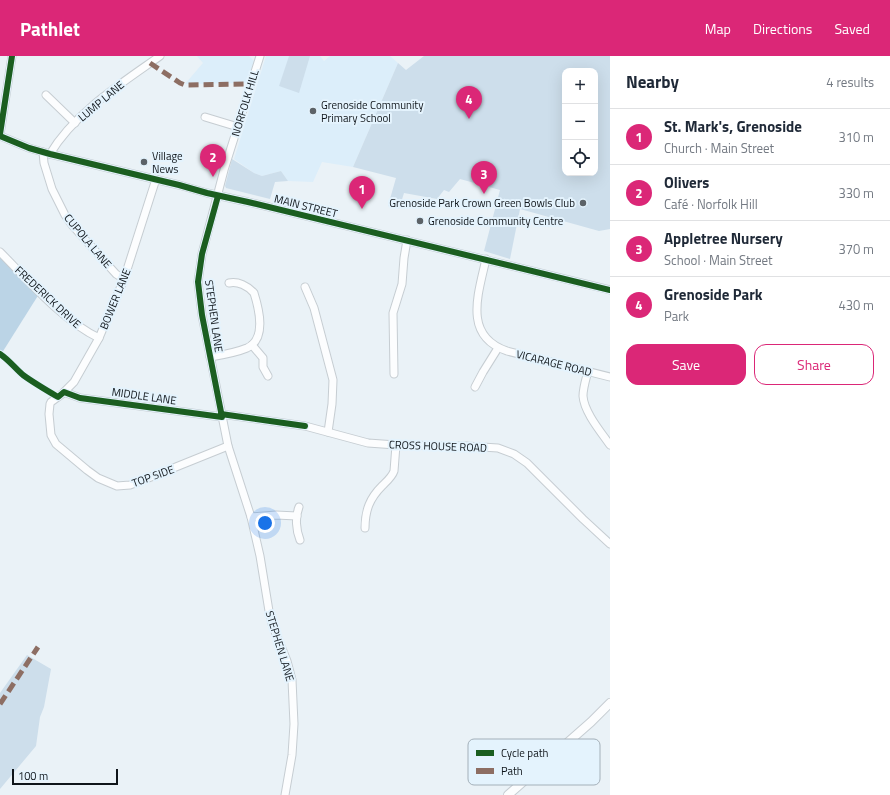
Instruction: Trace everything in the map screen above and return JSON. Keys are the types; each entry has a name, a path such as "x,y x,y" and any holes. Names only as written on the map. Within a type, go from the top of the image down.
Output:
{"street":[{"path":"0,135 12,56"},
{"name":"LUMP LANE","path":"46,153 75,123 114,88 160,56"},
{"name":"NORFOLK HILL","path":"218,196 260,56"},
{"path":"46,94 75,123"},
{"path":"205,117 238,128"},
{"name":"MAIN STREET","path":"0,135 20,145 46,153 610,290"},
{"name":"CUPOLA LANE","path":"46,153 44,163 52,189 65,215 72,225 116,274 124,279"},
{"name":"BOWER LANE","path":"50,404 74,382 80,374 99,338 124,279 156,180"},
{"name":"STEPHEN LANE","path":"218,196 202,254 198,282 202,315 228,446 252,517 272,624 287,661 292,680 294,724 292,755 285,795"},
{"path":"394,374 393,313 402,284 407,240"},
{"name":"FREDERICK DRIVE","path":"0,252 67,317 86,332 99,338"},
{"name":"VICARAGE ROAD","path":"486,259 477,316 478,326 482,335 487,341 498,348 610,377"},
{"path":"210,357 248,348 252,345 258,334 260,321 254,293 246,286 236,282 228,283"},
{"path":"305,287 314,308 333,380 332,404 328,432"},
{"path":"252,345 263,358 263,367 268,376"},
{"path":"475,387 498,348"},
{"path":"588,371 584,387 584,402 587,410 610,445"},
{"name":"MIDDLE LANE","path":"64,392 80,398 304,426"},
{"name":"TOP SIDE","path":"50,404 49,414 51,435 56,444 98,478 117,486 130,485 144,480 228,446"},
{"name":"CROSS HOUSE ROAD","path":"304,426 362,442 396,445 488,446 514,454 536,470 583,519 610,544"},
{"path":"365,528 369,502 376,491 393,475 396,445"},
{"path":"299,507 297,516 298,535 300,540"},
{"path":"252,517 276,515 297,516"},
{"path":"572,739 610,704"},
{"path":"508,795 520,785"}],"shaded area":[{"path":"197,56 249,56 254,61 247,83 185,84 203,63"},
{"name":"Grenoside Community Primary School","path":"266,56 320,56 324,61 330,56 390,56 398,63 353,167 322,162 313,182 288,181 281,171 262,176 254,173 234,159"},
{"path":"289,56 310,56 299,93 279,86"},
{"path":"424,56 610,56 610,229 599,231 520,209 510,259 484,251 500,190 460,179 449,192 444,190 437,199 404,193 399,209 388,206 396,178 353,167 398,63 406,70"},
{"path":"232,159 254,173 262,176 281,171 288,181 275,182 270,199 226,188 225,186"},
{"path":"0,256 39,294 0,356"},
{"path":"27,655 51,669 44,707 40,717 36,746 0,789 0,693"}],"marked path":[{"path":"150,63 185,85 251,84"},
{"path":"0,704 38,647"}],"cycle path":[{"path":"0,134 12,56"},
{"path":"0,136 29,148 50,154 610,290"},
{"path":"0,354 23,375 58,397 64,392 80,398 222,417 202,315 198,282 202,254 218,196"},
{"path":"221,414 305,426"}],"place":[{"name":"Grenoside Community Primary School","path":"313,111"},
{"name":"Grenoside Park","path":"469,119"},
{"name":"Village News","path":"144,162"},
{"name":"Olivers","path":"213,177"},
{"name":"Appletree Nursery","path":"484,194"},
{"name":"Grenoside Park Crown Green Bowls Club","path":"583,203"},
{"name":"St. Mark's, Grenoside","path":"362,209"},
{"name":"Grenoside Community Centre","path":"420,221"}]}
